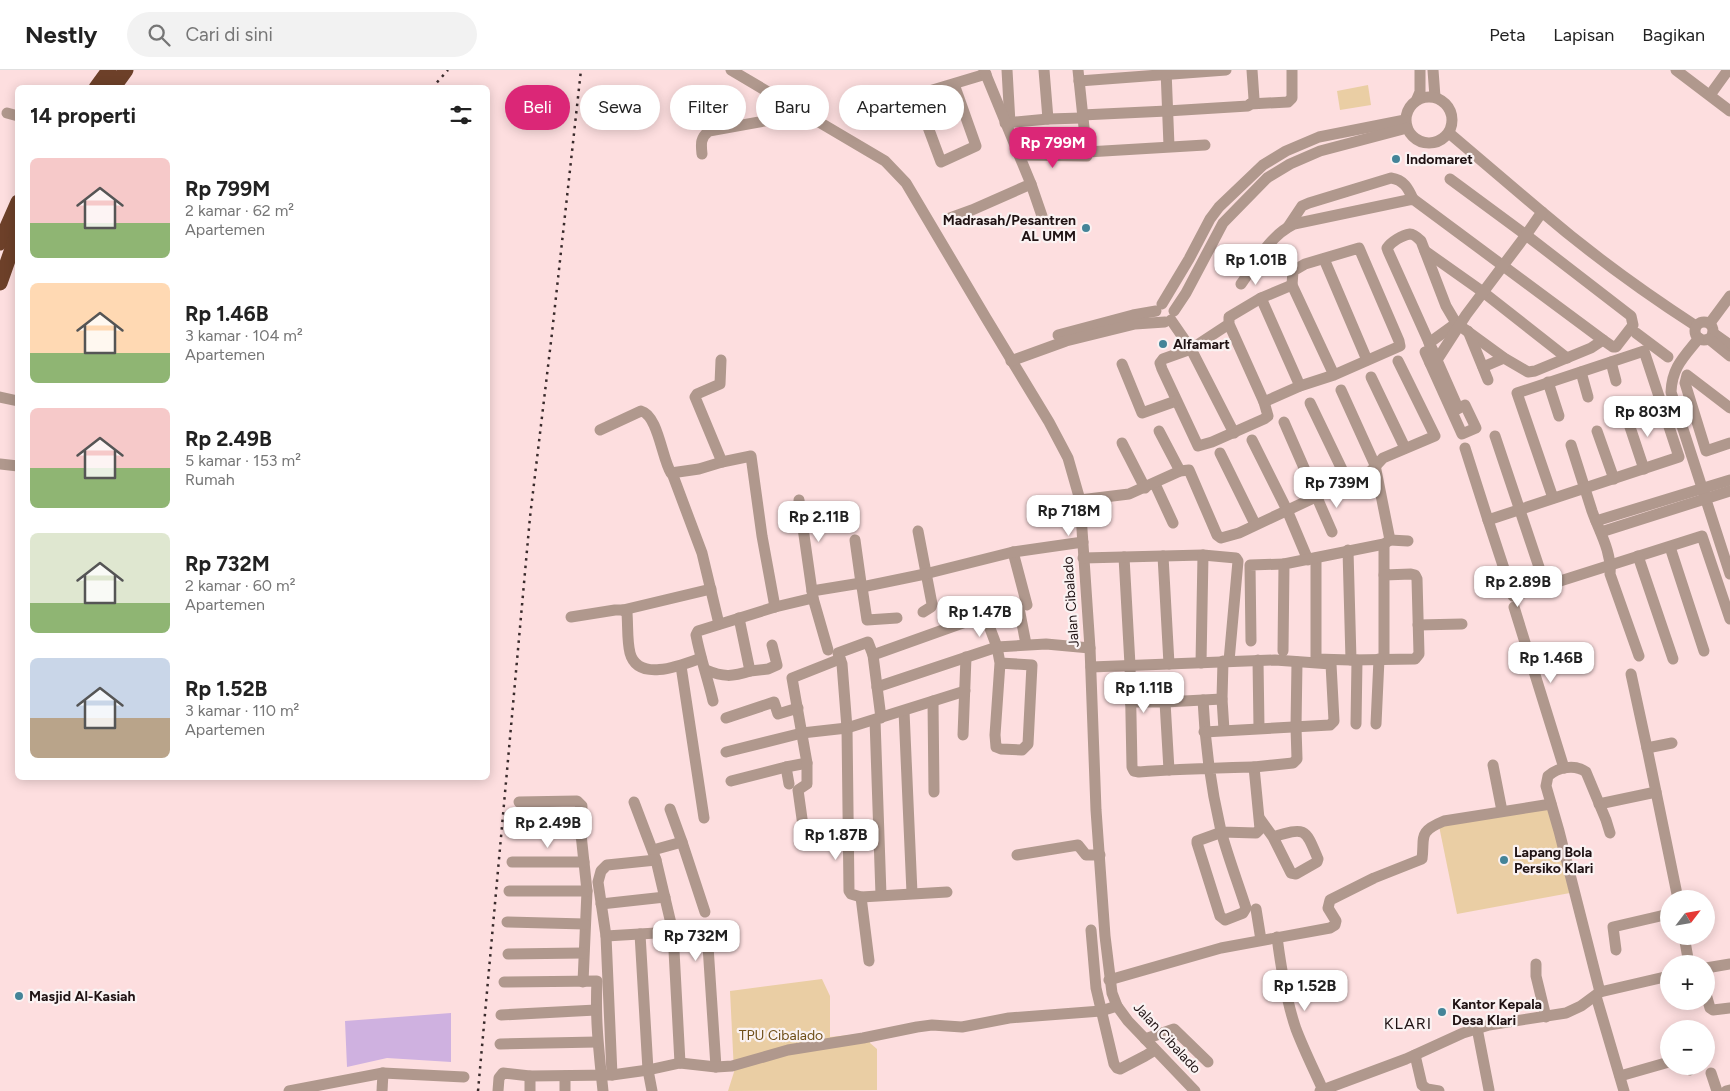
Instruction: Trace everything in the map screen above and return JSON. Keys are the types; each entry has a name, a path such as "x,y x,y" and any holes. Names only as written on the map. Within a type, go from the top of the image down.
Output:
{"highway":[{"path":"98,85 109,70"},
{"path":"115,85 126,70"},
{"path":"0,243 15,209"},
{"path":"0,283 15,240"}],"street":[{"name":"Jalan Cibalado","path":"731,70 756,85"},
{"path":"1007,70 1008,123"},
{"path":"1044,70 1048,119"},
{"path":"1020,156 1087,156 1078,75 1226,70"},
{"path":"1250,104 1254,99 1252,70"},
{"path":"1008,123 1288,102 1292,98 1292,70"},
{"path":"1418,99 1420,92 1420,70"},
{"path":"1433,70 1435,97"},
{"path":"1676,70 1730,111"},
{"path":"1710,95 1728,70"},
{"path":"954,84 976,146 941,162 916,96 985,72 1008,123 1042,216"},
{"path":"1166,72 1169,146"},
{"path":"1426,96 1435,97 1449,107 1452,124 1449,133 1441,140 1426,143 1412,137 1406,124 1406,112 1411,104 1418,99 1426,96"},
{"path":"702,154 701,141 709,131 756,123"},
{"path":"1159,308 1189,259 1210,219 1219,207 1263,165 1286,151 1319,137 1406,124"},
{"path":"1010,358 1117,328 1170,318 1186,293 1223,222 1267,178 1290,164 1320,151 1406,124"},
{"name":"Jalan Cibalado","path":"829,128 885,161 906,182 1060,441 1073,471 1080,500 1077,542 1083,558 1090,648 1095,856 1112,993 1110,1008 1128,1021 1145,1039 1150,1053 1195,1091"},
{"path":"1449,133 1584,248 1696,326 1702,321 1708,333 1730,356"},
{"path":"1087,152 1204,145"},
{"path":"1288,227 1302,206 1309,202 1391,178 1398,179 1408,188 1413,199 1603,340 1616,347 1633,324 1632,318 1526,235 1450,179"},
{"path":"950,218 988,204 1031,184"},
{"path":"1241,284 1258,256 1280,233 1294,224 1413,199"},
{"path":"1432,354 1461,327 1466,315 1542,212"},
{"path":"1455,410 1387,248 1391,243 1410,234 1416,236 1421,241 1446,306 1461,327 1488,380"},
{"path":"1264,402 1300,386 1334,375 1396,348 1400,344 1359,248 1305,264 1293,271 1292,285 1334,375"},
{"path":"1425,251 1483,292 1567,358"},
{"path":"1324,259 1367,360"},
{"path":"1229,324 1191,349 1163,359 1160,363 1198,446 1234,433 1267,417 1268,414 1264,402 1229,324 1229,317 1260,298 1292,285"},
{"path":"1730,296 1708,333 1676,366 1671,392 1730,574"},
{"path":"1260,298 1300,386"},
{"path":"1010,358 1063,334 1168,304 1170,318 1191,349 1234,433"},
{"path":"1461,327 1504,358 1528,372 1535,371 1591,348 1603,340"},
{"path":"1432,354 1461,327"},
{"path":"1636,333 1668,357"},
{"path":"1708,333 1730,346"},
{"path":"1646,357 1652,346"},
{"path":"1488,520 1679,457 1644,351 1517,393 1553,498"},
{"path":"1483,367 1504,358"},
{"path":"721,360 720,384 697,394 695,397 722,462"},
{"path":"1080,500 1129,494 1180,471 1188,470 1218,535 1221,538 1239,533 1371,471 1383,458 1435,436 1398,361"},
{"path":"1611,362 1616,381"},
{"path":"1122,364 1142,414 1176,401"},
{"path":"1580,372 1588,397"},
{"path":"1730,408 1686,376 1684,383 1706,451 1730,443"},
{"path":"1371,377 1405,448"},
{"path":"1548,382 1559,416"},
{"path":"1341,390 1375,465 1387,542 1376,724"},
{"path":"0,397 15,401"},
{"path":"1310,402 1348,482"},
{"path":"600,430 641,411 645,412 652,421 669,472 672,473 702,554 719,624"},
{"path":"1626,415 1644,469"},
{"path":"1284,422 1318,496 1332,532"},
{"path":"1159,431 1180,471"},
{"path":"1597,431 1614,478"},
{"path":"1495,436 1545,586"},
{"path":"1252,440 1312,559 1316,659 1381,660 1414,659 1418,657 1417,579 1415,575 1411,574 1384,575"},
{"path":"1122,443 1173,523"},
{"path":"1571,445 1611,565 1610,574 1639,656"},
{"path":"1465,448 1513,596 1702,536 1730,619"},
{"path":"1220,453 1255,524"},
{"path":"672,473 699,469 751,456 762,536 776,607"},
{"path":"0,464 15,466"},
{"path":"1704,494 1730,480"},
{"path":"1598,527 1704,494 1730,491"},
{"path":"799,500 813,594 828,650"},
{"path":"918,531 932,604 931,607 923,612"},
{"path":"855,540 868,620 897,618"},
{"path":"713,702 696,633 813,594 925,574 1013,552 1077,542"},
{"path":"1251,641 1250,565 1284,564 1387,542 1408,542"},
{"path":"1670,547 1704,651"},
{"path":"1348,550 1356,724"},
{"path":"1013,552 1023,607 1026,644"},
{"path":"1083,558 1203,555 1233,556 1238,561 1222,698 1224,730"},
{"path":"1201,663 1203,555"},
{"path":"1163,556 1168,664"},
{"path":"1638,556 1673,659"},
{"path":"1124,557 1130,665 1132,767 1134,771 1254,767 1295,762 1297,759 1297,662"},
{"path":"1283,651 1284,564"},
{"path":"571,617 623,610 710,589"},
{"path":"1514,606 1564,768"},
{"path":"623,610 627,613 630,654 635,662 643,668 660,670 681,666 701,658"},
{"path":"873,655 985,615 997,646 1000,663 995,735 996,747 1022,750 1028,744 1032,665 1000,663"},
{"path":"739,618 750,672"},
{"path":"1418,625 1462,624"},
{"path":"882,895 878,687 873,655 868,642 838,653 847,728 849,891 851,894 861,896 947,892"},
{"path":"878,687 997,646 1046,644 1090,648"},
{"path":"706,670 720,676 736,676 768,669 776,665 772,645"},
{"path":"964,735 966,657"},
{"path":"804,833 798,790 807,784 807,763 792,678 840,659"},
{"path":"1258,660 1259,728"},
{"path":"1091,667 1258,660 1332,664 1334,721 1330,725 1204,732"},
{"path":"681,666 704,818"},
{"path":"1631,674 1676,890"},
{"path":"726,752 802,732 847,728 965,691"},
{"path":"1130,702 1165,702 1222,698"},
{"path":"1203,700 1208,769 1222,832 1246,908 1244,913 1226,920 1220,916 1196,843 1200,838 1222,832 1256,833 1260,829 1254,767"},
{"path":"933,701 934,792"},
{"path":"726,718 774,702 778,714 798,708"},
{"path":"1165,702 1169,770"},
{"path":"904,711 912,893"},
{"path":"1647,748 1672,743"},
{"path":"732,781 807,763"},
{"path":"1493,765 1502,811"},
{"path":"786,767 789,784"},
{"path":"1610,833 1586,772 1578,767 1564,768 1550,774 1546,779 1546,786 1624,1091"},
{"path":"1599,804 1656,792"},
{"path":"519,802 577,801 582,806 581,834 587,892 583,982"},
{"path":"634,802 654,855 673,932 680,1063"},
{"path":"1109,980 1221,948 1277,937 1316,932 1333,927 1336,922 1328,908 1330,900 1374,878 1422,859 1422,840 1426,832 1434,825 1444,821 1551,804"},
{"path":"670,809 705,912"},
{"path":"1259,817 1273,837"},
{"path":"516,830 581,834"},
{"path":"607,1075 597,1042 596,1010 602,980 606,936 598,882 601,871 604,867 654,855 682,842"},
{"path":"1017,855 1078,845 1084,853 1095,856"},
{"path":"512,862 584,862"},
{"path":"509,891 587,892"},
{"path":"861,896 869,961"},
{"path":"601,904 665,897"},
{"path":"1256,909 1261,940"},
{"path":"1616,950 1613,927 1660,916"},
{"path":"507,922 585,924"},
{"path":"606,936 673,932 688,929 697,929 704,934 708,946 716,1067"},
{"path":"1091,930 1096,988 1110,1008 1113,1059 1116,1068 1120,1069 1150,1053"},
{"path":"640,934 648,1070 652,1091"},
{"path":"1277,937 1292,1015 1321,1090 1343,1087 1455,1036 1477,1028 1566,1013 1581,1006 1598,994 1660,978"},
{"path":"508,954 583,953"},
{"path":"1536,964 1536,978 1546,1017"},
{"path":"1715,966 1730,964"},
{"path":"504,982 583,982 602,980"},
{"path":"602,980 607,1075 603,1091"},
{"path":"498,1091 498,1080 502,1074 530,1076 607,1075 648,1070 680,1063 716,1067 732,1066 788,1050 917,1027 932,1025 962,1027 1030,1016 1110,1008"},
{"path":"1715,1010 1730,1008"},
{"path":"501,1015 596,1010"},
{"path":"1477,1028 1488,1090"},
{"path":"1145,1039 1174,1029 1208,1062"},
{"path":"500,1044 597,1042"},
{"path":"1411,1057 1418,1091"},
{"path":"1411,1057 1422,1085 1427,1089 1439,1091"},
{"path":"1620,1076 1660,1065"},
{"path":"382,1091 383,1073"},
{"path":"289,1091 383,1073 464,1077"},
{"path":"1712,1075 1717,1091"},
{"path":"530,1076 530,1091"},
{"path":"565,1076 565,1091"}],"green space":[{"path":"1368,85 1371,105 1340,110 1337,91"},
{"name":"Lapang Bola Persiko Klari","path":"1550,806 1570,893 1457,914 1439,826"},
{"name":"TPU Cibalado","path":"822,979 830,996 830,1037 869,1033 870,1043 877,1049 877,1090 728,1091 734,1072 730,991"}],"shaded area":[{"path":"451,1013 451,1062 387,1058 347,1067 345,1021"}],"railway":[{"path":"435,85 448,70"},
{"path":"478,1091 530,517 581,70"}],"place":[{"name":"Indomaret","path":"1396,159"},
{"name":"Madrasah/Pesantren AL UMM","path":"1086,228"},
{"name":"Alfamart","path":"1163,344"},
{"name":"Lapang Bola Persiko Klari","path":"1504,860"},
{"name":"Masjid Al-Kasiah","path":"19,996"},
{"name":"Kantor Kepala Desa Klari","path":"1442,1012"}],"district":[{"name":"KLARI","path":"1408,1023"}]}
